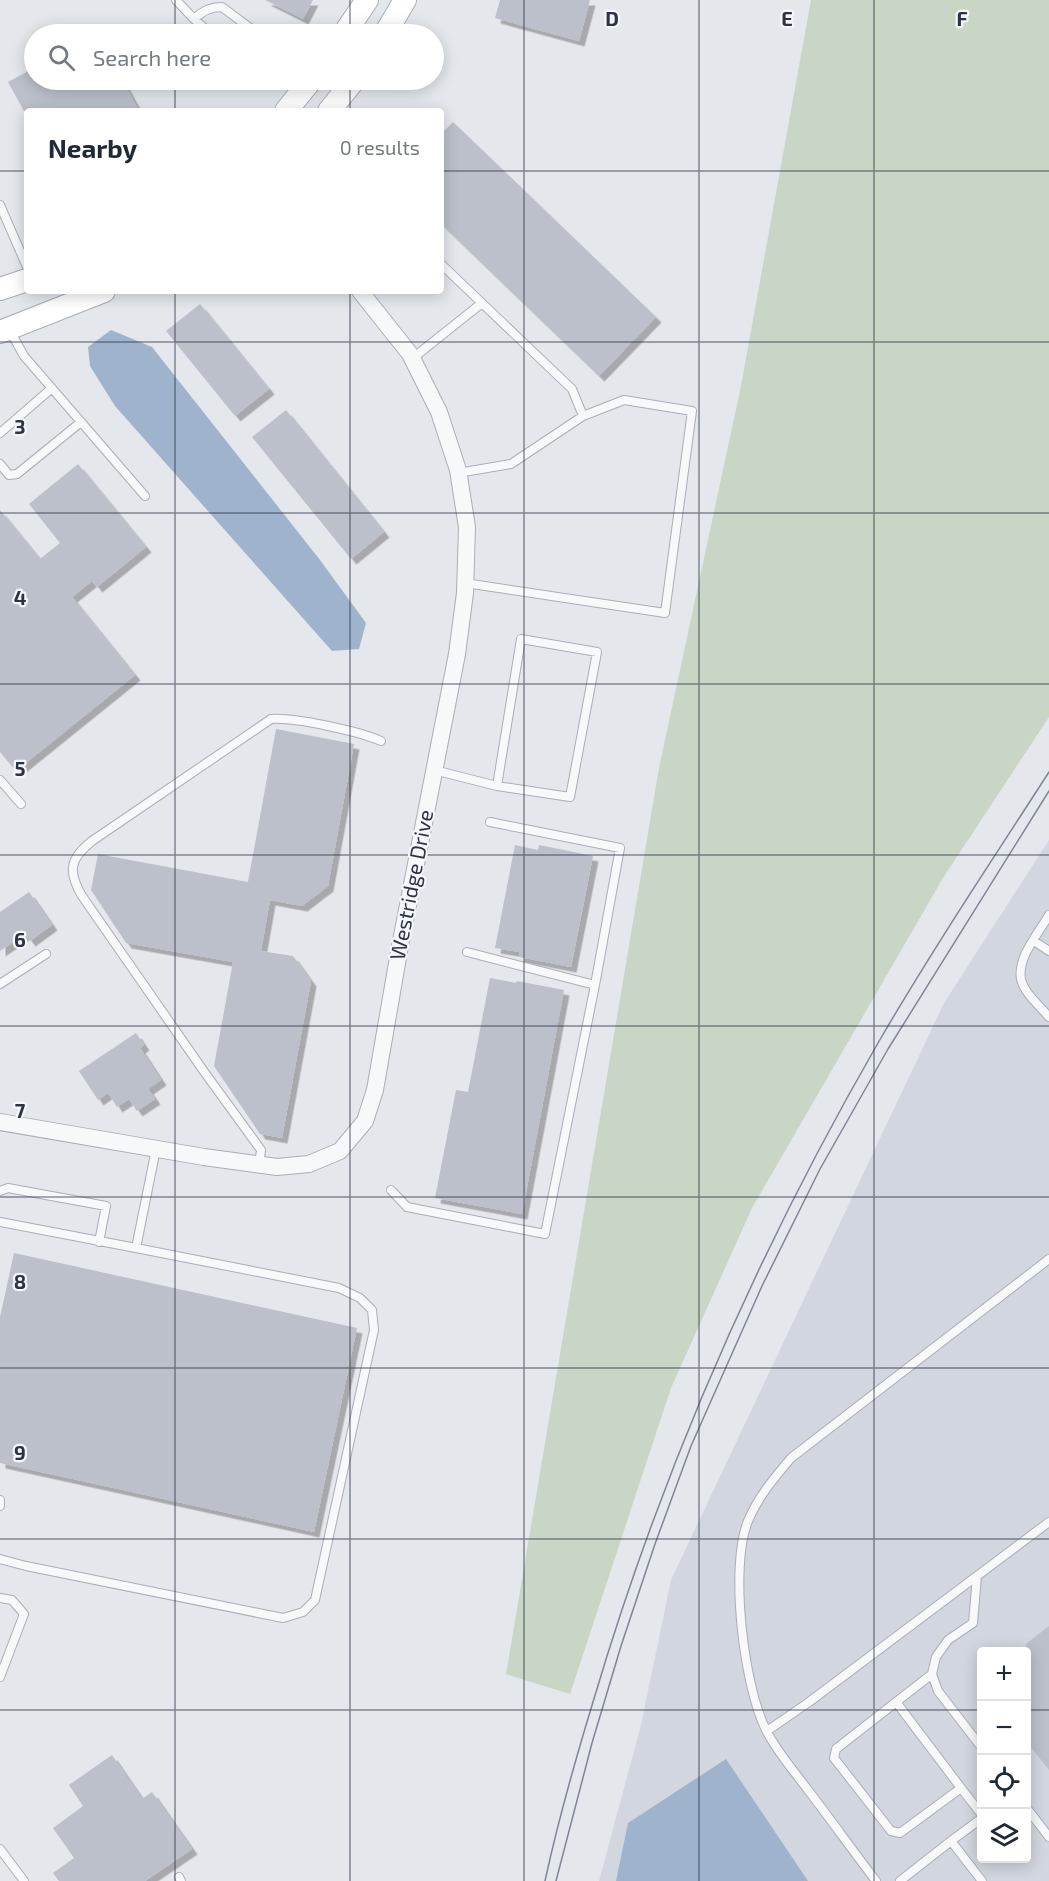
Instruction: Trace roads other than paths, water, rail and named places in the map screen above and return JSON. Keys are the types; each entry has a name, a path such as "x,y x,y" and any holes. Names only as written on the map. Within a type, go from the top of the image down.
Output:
{"main road":[{"path":"351,24 367,0"},
{"path":"391,24 405,0"},
{"path":"288,108 303,90"},
{"path":"331,108 346,90"},
{"path":"0,289 24,281"},
{"path":"4,330 96,294"}],"street":[{"name":"Westridge Drive","path":"0,1122 278,1167 309,1164 340,1151 365,1121 375,1090 400,946 457,654 465,583 467,527 459,473 439,412 413,358 362,294"}],"lane":[{"path":"176,0 200,24"},
{"path":"194,19 203,11 222,6 245,24"},
{"path":"0,206 24,260"},
{"path":"444,267 572,389 583,416"},
{"path":"413,358 482,303"},
{"path":"4,330 145,496"},
{"path":"0,433 52,388"},
{"path":"459,473 511,464 583,416 624,400 692,411 665,613 465,583"},
{"path":"0,464 9,475 17,474 81,422"},
{"path":"434,770 497,786 570,797 597,652 521,639 497,786"},
{"path":"259,1165 261,1150 82,896 75,884 72,872 74,860 82,848 271,719 291,720 366,734 381,741"},
{"path":"0,780 21,804"},
{"path":"391,1190 407,1207 545,1234 620,848 490,822"},
{"path":"1049,915 1022,961 1021,979 1029,994 1049,1017"},
{"path":"1034,941 1049,951"},
{"path":"467,952 595,985"},
{"path":"0,984 46,954"},
{"path":"136,1248 156,1149"},
{"path":"0,1191 8,1188 106,1206 99,1242"},
{"path":"0,1222 339,1288 360,1298 372,1311 375,1330 315,1600 303,1612 284,1618 0,1559"},
{"path":"876,1881 786,1761 766,1731 755,1702 749,1675 738,1591 747,1524 761,1495 791,1458 1049,1259"},
{"path":"0,1500 0,1506"},
{"path":"766,1731 809,1702 1049,1522"},
{"path":"977,1576 973,1623 948,1640 936,1657 932,1674 938,1691 977,1743"},
{"path":"0,1598 12,1600 24,1614 0,1677"},
{"path":"932,1674 836,1749 834,1758 891,1831 900,1833 961,1788"},
{"path":"896,1702 977,1810"},
{"path":"1028,1809 1049,1837"},
{"path":"900,1881 977,1819"},
{"path":"951,1841 982,1881"},
{"path":"0,1849 24,1881"}],"water":[{"path":"111,330 152,347 320,560 366,623 359,649 332,651 115,406 90,366 88,347"},
{"path":"726,1759 808,1881 616,1881 628,1823"}],"tram line":[{"path":"545,1881 586,1724 649,1531 681,1447 753,1282 792,1201 898,1008 1049,772"},
{"path":"556,1881 592,1743 655,1544 691,1446 762,1286 820,1169 888,1049 1049,791"}]}
